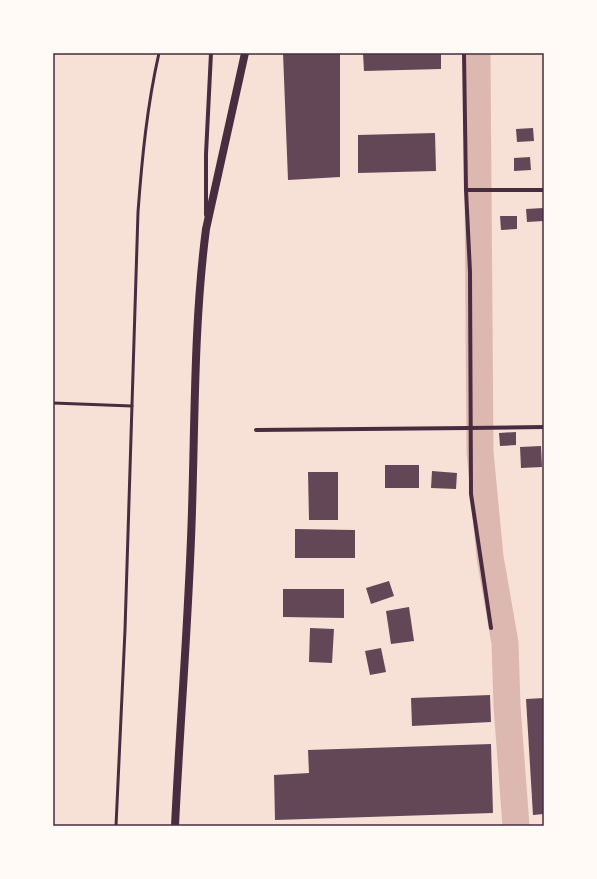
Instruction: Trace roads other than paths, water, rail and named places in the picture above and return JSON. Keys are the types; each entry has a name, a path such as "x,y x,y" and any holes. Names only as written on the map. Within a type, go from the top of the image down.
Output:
{"main road":[{"path":"175,826 192,511 197,340 206,229 245,53"}],"street":[{"path":"206,229 206,154 211,53"},
{"path":"464,53 470,272 471,494 491,628"},
{"path":"468,190 544,190"},
{"path":"256,430 544,427"}],"lane":[{"path":"116,826 138,212 143,145 149,96 158,53"},
{"path":"53,403 132,406"}],"waterway":[{"path":"477,53 480,452 490,557 505,643 507,706 516,826"}]}
